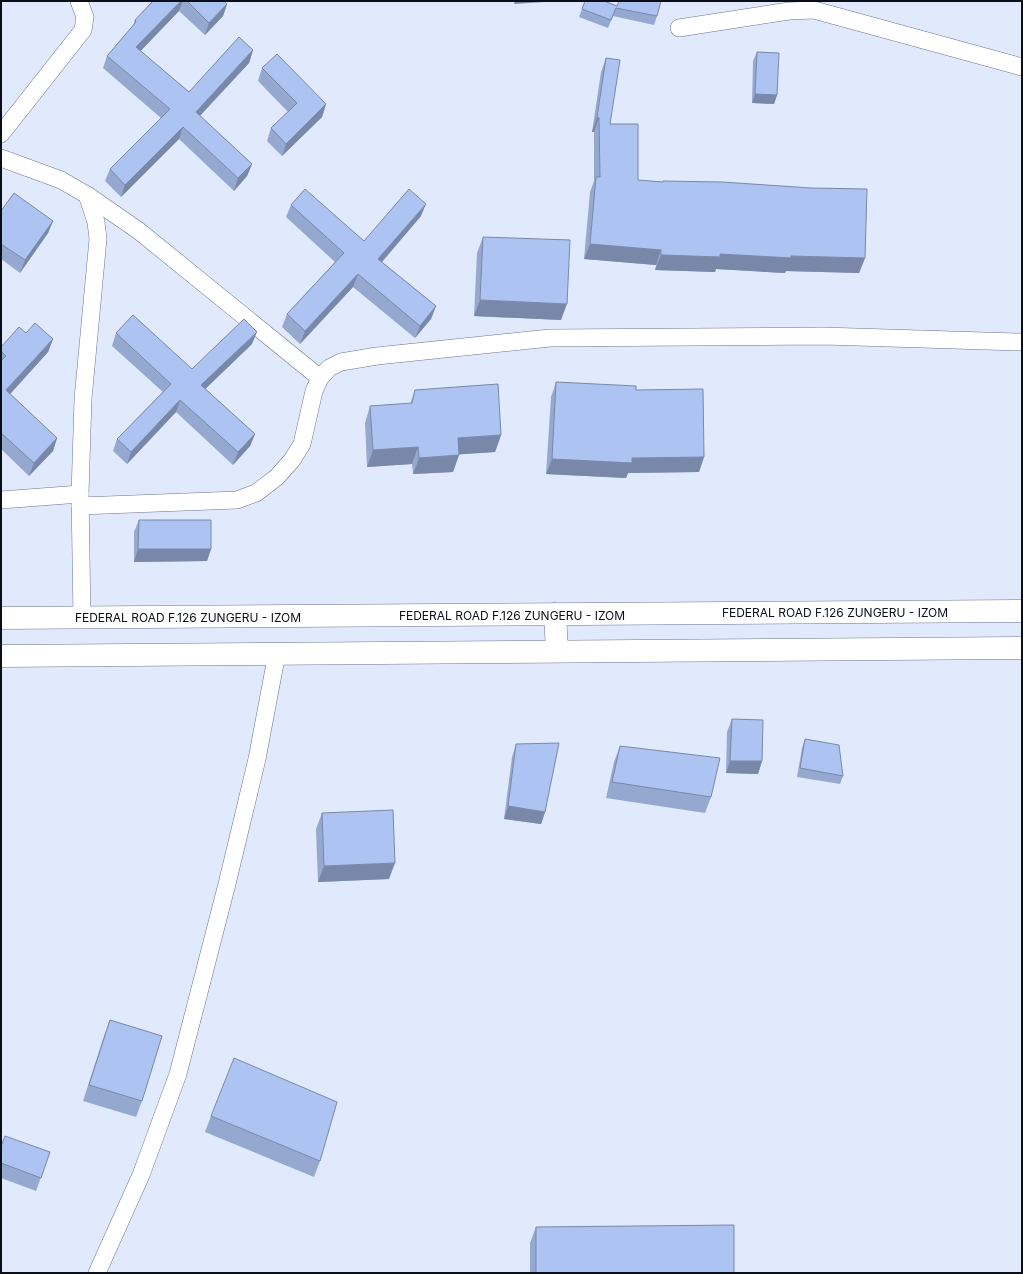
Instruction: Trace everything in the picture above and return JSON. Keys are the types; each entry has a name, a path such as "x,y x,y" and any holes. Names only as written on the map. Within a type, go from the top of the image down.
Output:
{"main road":[{"name":"FEDERAL ROAD F.126 ZUNGERU - IZOM","path":"1,618 1022,611"},
{"path":"554,614 556,652"},
{"path":"1,656 1022,648"}],"street":[{"path":"1,134 83,30 85,17 79,1"},
{"path":"680,28 790,11 814,10 1022,67"},
{"path":"1,158 61,180 87,195 139,232 320,378"},
{"path":"82,618 80,500 83,399 98,239 96,222 87,195"},
{"path":"1,500 237,500 256,493 277,477 292,460 302,444 314,392 320,378 329,368 341,362 377,356 550,338 823,336 1022,342"},
{"path":"97,1273 141,1175 178,1074 227,884 257,759 277,653"}],"building":[{"path":"153,1 181,1 136,47 189,92 239,37 253,50 196,112 252,164 238,178 183,127 125,185 110,169 170,109 107,56 136,22 135,20"},
{"path":"187,1 224,1 227,4 209,23"},
{"path":"585,1 604,1 617,6 619,1 661,1 657,16 616,8 611,20 582,9"},
{"path":"757,52 779,53 777,95 755,94"},
{"path":"277,54 326,104 286,144 271,128 297,103 262,68"},
{"path":"606,58 620,60 610,124 638,124 638,180 663,182 722,182 811,188 867,189 865,258 791,256 791,258 720,254 720,257 661,255 661,250 590,244 596,177 600,177 599,118 597,117"},
{"path":"305,189 364,241 409,189 426,204 378,259 436,306 420,326 358,274 305,331 287,314 344,253 291,205"},
{"path":"14,193 53,221 25,260 1,244 1,211"},
{"path":"483,237 570,240 567,304 480,300"},
{"path":"133,315 192,369 244,319 257,332 201,385 255,434 238,452 180,400 131,452 117,439 171,384 116,333"},
{"path":"35,323 53,339 6,390 57,438 34,463 1,433 1,361 6,356 1,351 1,347 19,327 26,333"},
{"path":"556,382 636,386 636,390 703,389 704,457 632,458 632,463 552,459"},
{"path":"498,384 501,435 458,438 459,455 419,458 418,447 373,450 370,406 412,403 415,390"},
{"path":"139,520 211,520 211,549 138,549"},
{"path":"732,719 763,720 762,761 730,761"},
{"path":"805,739 839,745 843,776 800,768"},
{"path":"559,743 545,812 508,806 516,744"},
{"path":"620,746 720,758 711,797 612,782"},
{"path":"393,810 395,863 324,866 322,813"},
{"path":"110,1020 162,1036 142,1101 89,1085"},
{"path":"234,1058 337,1102 320,1161 211,1116"},
{"path":"5,1136 50,1152 41,1178 1,1163 1,1146"},
{"path":"734,1225 734,1273 536,1273 536,1227"}]}
